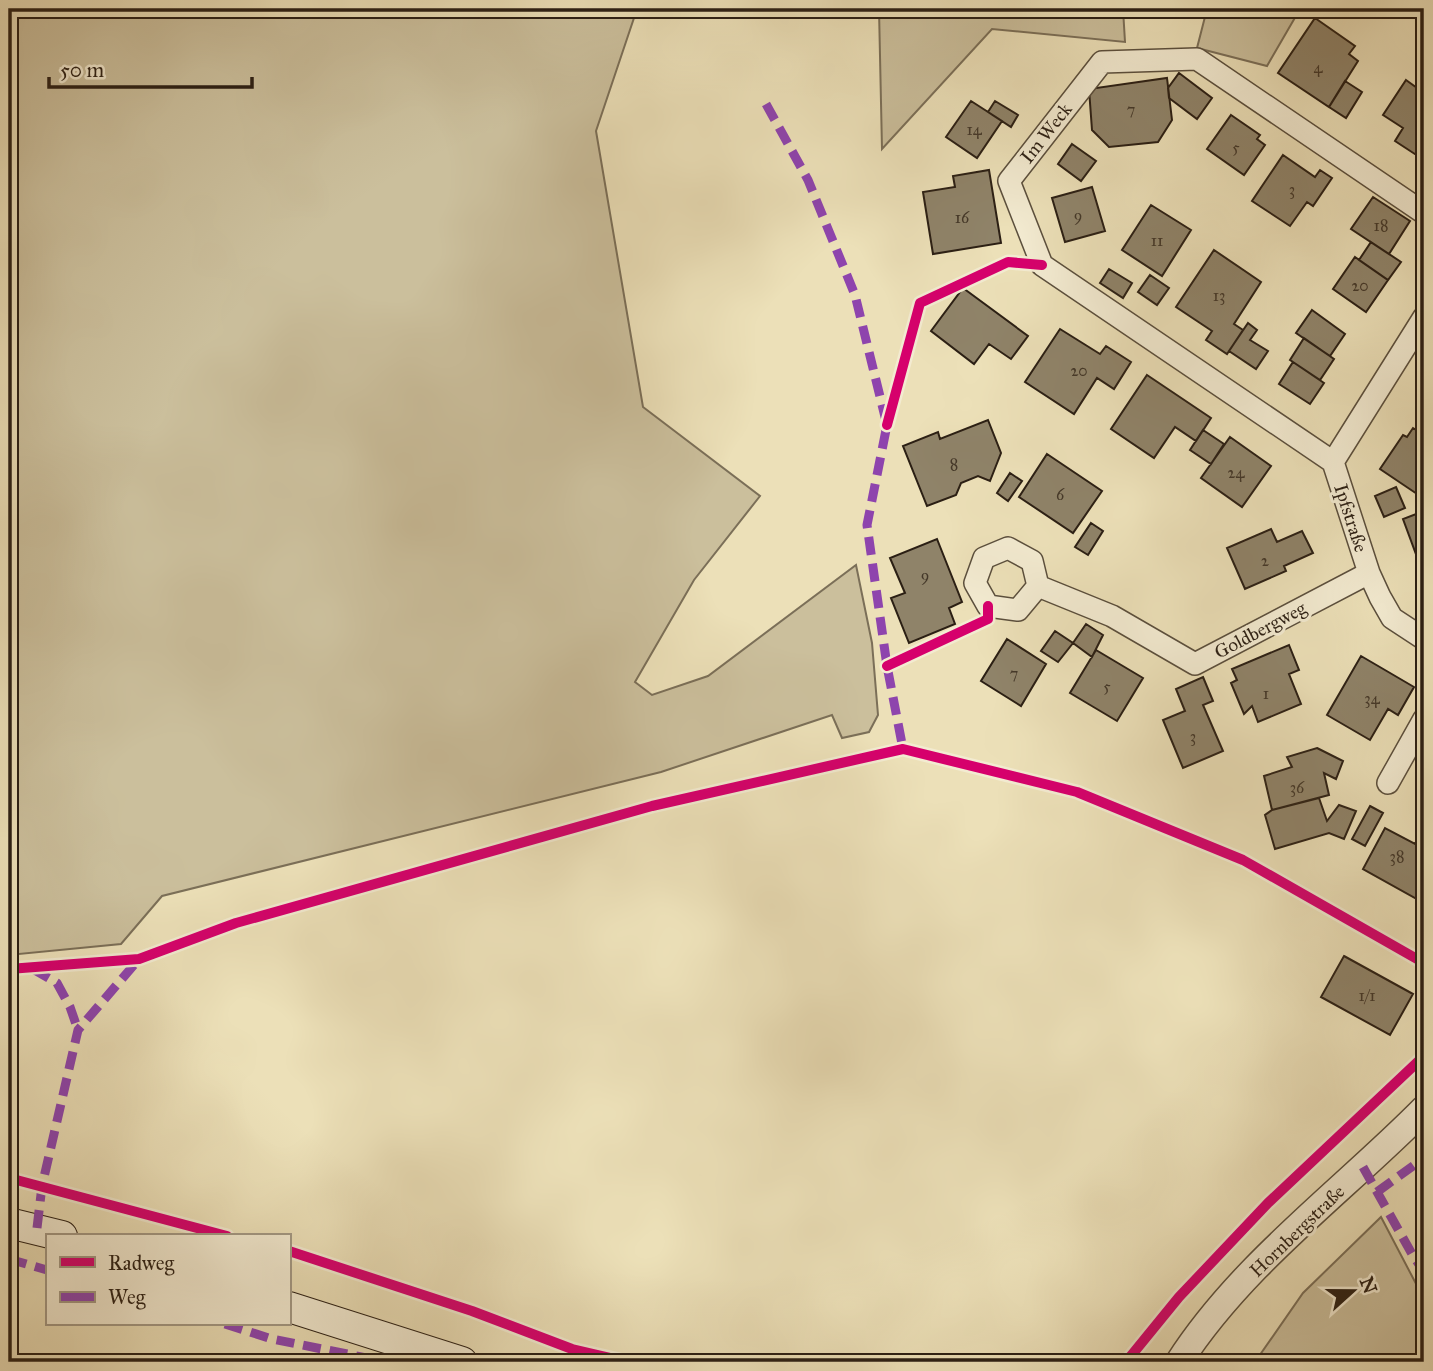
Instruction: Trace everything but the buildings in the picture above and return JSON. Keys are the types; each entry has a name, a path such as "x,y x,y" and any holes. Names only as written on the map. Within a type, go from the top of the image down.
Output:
{"main road":[{"path":"9,1223 54,1234"},
{"path":"290,1307 463,1362"}],"street":[{"name":"Im Weck","path":"1333,462 1042,265 1009,181 1102,62 1196,59 1424,213"},
{"name":"Ipfstraße","path":"1424,317 1333,462 1369,573 1392,618 1424,639"},
{"name":"Goldbergweg","path":"1038,586 1112,616 1195,664 1369,573"},
{"path":"1388,783 1424,719"},
{"name":"Hornbergstraße","path":"1179,1362 1198,1333 1271,1254 1424,1109"}],"shaded area":[{"path":"9,9 637,9 596,131 643,407 760,496 694,580 635,682 652,695 708,676 856,565 872,643 878,715 869,732 842,738 832,715 661,772 162,896 121,944 9,955"},
{"path":"879,9 1123,9 1125,42 992,29 882,149"},
{"path":"1207,9 1300,9 1267,66 1197,48"},
{"path":"1381,1217 1424,1299 1424,1362 1255,1362 1303,1293"}],"marked path":[{"path":"766,104 808,180 855,295 887,425 867,525 887,666 903,749"},
{"path":"37,1228 42,1186 78,1030 139,959"},
{"path":"33,969 57,983 78,1030"},
{"path":"1377,1192 1424,1158"},
{"path":"1363,1167 1424,1272"},
{"path":"9,1259 46,1270"},
{"path":"231,1326 272,1339 387,1362"}],"cycle path":[{"path":"887,425 920,303 1008,262 1042,265"},
{"path":"887,666 988,619 988,606"},
{"path":"9,969 139,959 236,923 652,806 903,749 1077,792 1243,860 1424,963"},
{"path":"1126,1362 1179,1297 1268,1203 1424,1056"},
{"path":"9,1178 219,1234"},
{"path":"290,1251 472,1311 572,1349 628,1362"}]}
